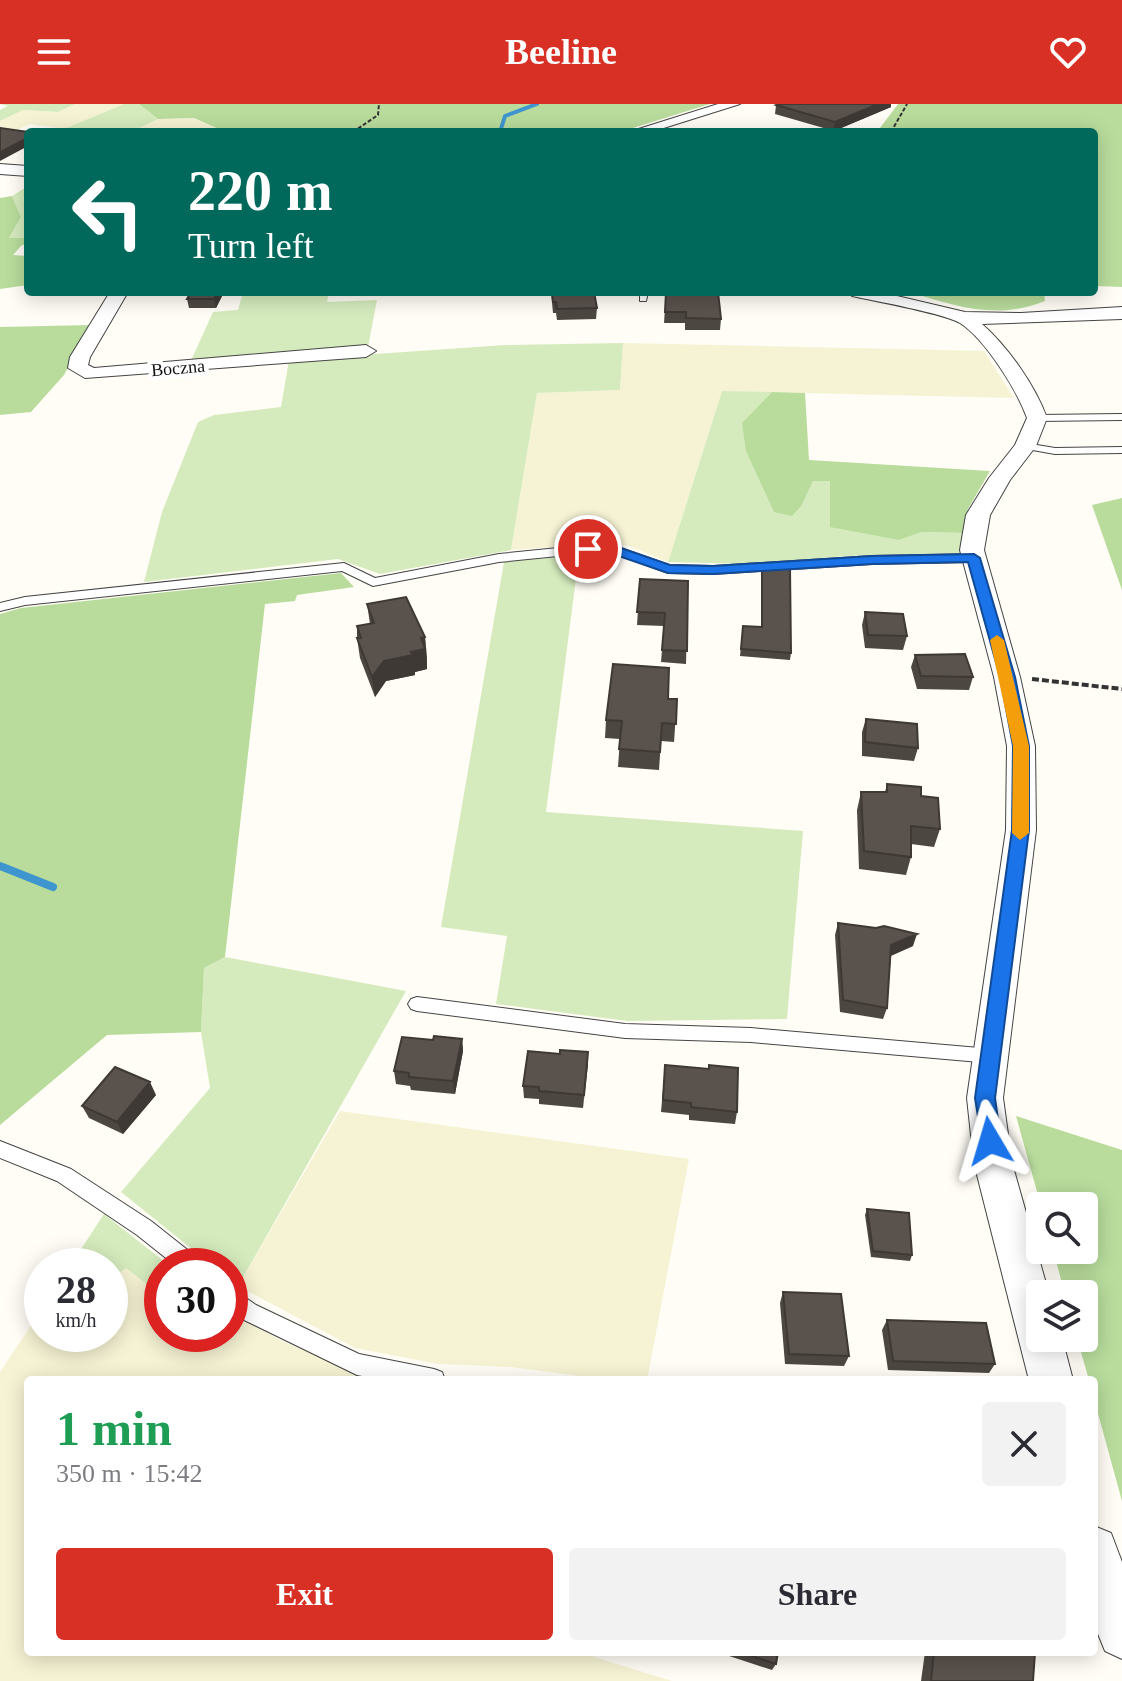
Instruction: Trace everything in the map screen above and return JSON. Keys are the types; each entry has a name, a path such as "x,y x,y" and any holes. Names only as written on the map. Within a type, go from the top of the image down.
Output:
{"street":[{"path":"650,128 733,104"},
{"path":"0,169 24,171"},
{"name":"Boczna","path":"117,296 80,357 78,368 92,374 110,375 366,351"},
{"path":"874,296 965,318 1021,319 1122,313"},
{"path":"965,318 988,339 1032,404 1037,418 1025,446 1000,478 978,515 974,558 1007,677 1021,746 1021,830 985,1098 993,1163 1026,1285"},
{"path":"1044,1352 1050,1376"},
{"path":"1098,1562 1122,1634"}],"lane":[{"path":"1037,418 1122,417"},
{"path":"1025,446 1055,451 1122,450"},
{"path":"0,607 25,601 344,567 373,582 499,558 588,549 618,551 668,569 713,570 872,560 974,558"},
{"path":"417,1004 625,1031 751,1035 991,1056"},
{"path":"0,1149 64,1175 169,1248"},
{"path":"248,1311 357,1364 415,1376"}],"path":[{"path":"359,128 378,115 379,104"},
{"path":"893,128 907,104"},
{"path":"1007,677 1122,689"}],"shaded area":[{"path":"75,104 124,104 66,128 30,124 14,131 0,129 0,121 23,110 58,112"},
{"path":"194,118 217,128 139,128 158,119"},
{"path":"623,343 984,351 1014,398 722,391 668,562 629,546 609,543 511,550 537,393 620,390"},
{"path":"340,1111 689,1159 648,1376 580,1376 511,1367 438,1364 355,1348 248,1291 248,1269"},
{"path":"128,1269 144,1282 144,1352 248,1352 248,1321 278,1339 365,1376 24,1376 24,1656 591,1656 672,1681 0,1681 0,1372 24,1336 24,1352 128,1352"}],"green space":[{"path":"0,104 75,104 58,112 23,110 0,121 0,110 8,106"},
{"path":"124,104 139,104 158,119 139,128 66,128"},
{"path":"139,104 710,104 633,128 217,128 194,118 158,119"},
{"path":"898,104 1122,104 1122,287 1098,286 1098,128 880,128"},
{"path":"24,188 24,238 9,238 21,217 12,196"},
{"path":"12,196 21,217 9,238 24,238 24,245 13,255 24,256 24,286 0,289 0,198"},
{"path":"242,296 328,296 327,302 377,300 368,347 189,365 213,312 238,310"},
{"path":"924,296 1044,296 1045,301 1010,310 977,309"},
{"path":"91,325 64,375 31,412 0,415 0,327"},
{"path":"623,343 620,390 537,393 511,550 380,574 338,559 144,582 162,512 198,422 214,415 281,407 289,360 505,345"},
{"path":"722,391 772,392 742,424 802,505 813,481 831,481 899,540 922,532 963,533 960,553 845,556 749,564 668,562"},
{"path":"772,392 805,393 809,460 990,471 968,509 963,533 922,532 899,540 830,527 830,481 813,481 802,505 792,516 774,512 746,451 742,423"},
{"path":"1122,498 1122,590 1092,505"},
{"path":"579,555 546,812 803,831 787,1019 628,1021 496,1004 507,936 441,927 504,562"},
{"path":"341,573 354,587 297,595 295,601 265,604 225,957 204,968 201,1032 107,1035 0,1125 0,614 21,608"},
{"path":"225,957 406,991 248,1268 248,1248 191,1248 121,1192 210,1088 201,1032 204,968"},
{"path":"1016,1116 1122,1150 1122,1501 1098,1414 1098,1376 1088,1376 1081,1352 1098,1352 1098,1280 1061,1280 1057,1264 1098,1264 1098,1192 1037,1192"},
{"path":"104,1214 147,1248 144,1248 144,1282 128,1270 128,1248 82,1248"}],"building":[{"path":"778,104 878,104 835,122"},
{"path":"0,128 24,131 24,140 0,152"},
{"path":"189,296 216,296 214,299 187,299"},
{"path":"552,296 595,296 597,308 557,309 556,302 553,302"},
{"path":"666,296 718,296 721,319 686,318 686,312 665,312"},
{"path":"762,568 790,568 791,653 741,649 743,626 762,627"},
{"path":"640,579 688,581 687,651 662,650 665,613 637,612"},
{"path":"406,597 425,637 421,638 425,649 384,661 372,677 357,638 361,638 357,626 374,623 367,604"},
{"path":"865,612 903,614 907,636 868,635"},
{"path":"965,654 973,677 921,676 915,655"},
{"path":"613,664 669,668 668,699 677,699 676,724 662,723 660,752 619,749 622,721 606,720"},
{"path":"866,719 917,724 918,748 865,742"},
{"path":"887,784 921,787 921,796 938,798 940,829 911,826 911,857 864,851 861,792 887,792"},
{"path":"838,923 876,928 884,926 917,934 891,945 887,1008 843,1000"},
{"path":"434,1036 462,1039 453,1081 409,1077 409,1073 394,1071 402,1037 433,1040"},
{"path":"560,1050 588,1052 584,1095 539,1091 539,1087 523,1086 528,1051 560,1054"},
{"path":"665,1065 738,1068 737,1112 691,1107 691,1103 663,1100"},
{"path":"115,1067 150,1082 117,1122 82,1106"},
{"path":"867,1209 909,1213 912,1255 873,1251"},
{"path":"783,1292 841,1294 849,1356 789,1354"},
{"path":"887,1320 986,1323 995,1364 893,1361"},
{"path":"752,1656 777,1656 776,1664"},
{"path":"934,1656 1035,1656 1033,1681 931,1681"}],"waterway":[{"path":"501,128 505,116 537,104"},
{"path":"0,866 53,887"}],"slow traffic":[{"path":"997,640 1021,746 1020,833"}],"route":[{"path":"588,549 618,551 668,569 713,570 872,560 974,558 1007,677 1021,746 1021,830 985,1098 990,1141"}]}
